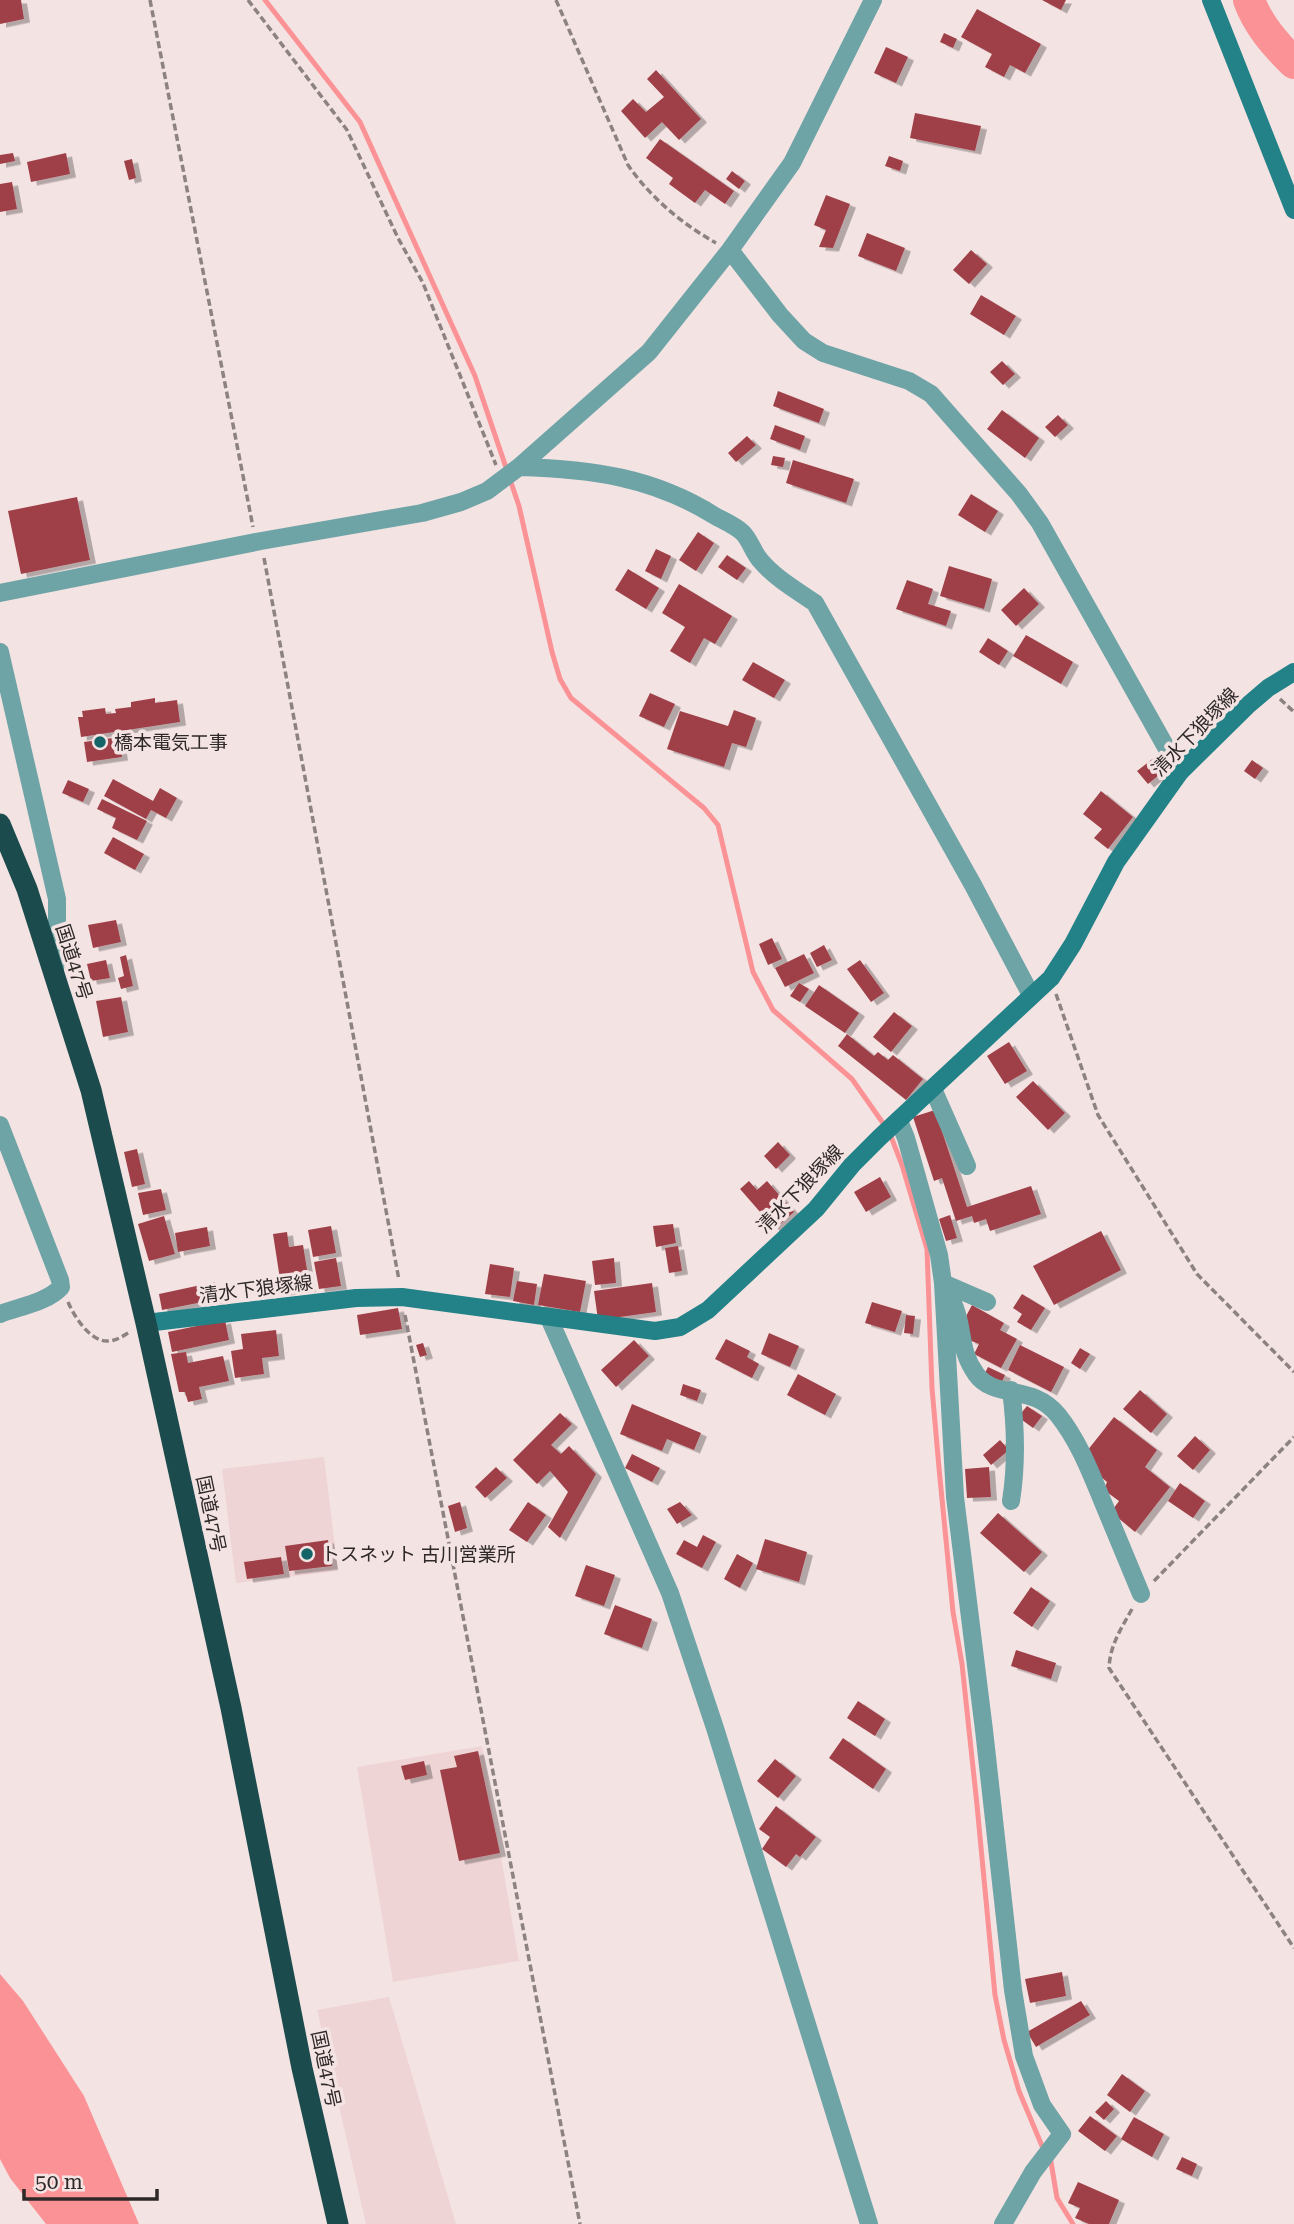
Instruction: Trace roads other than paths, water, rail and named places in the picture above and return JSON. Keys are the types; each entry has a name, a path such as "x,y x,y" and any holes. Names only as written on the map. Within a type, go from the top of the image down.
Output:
{"highway":[{"name":"国道47号","path":"0,824 27,889 91,1090 146,1323 231,1708 302,2068 338,2224"}],"main road":[{"path":"1212,0 1294,210"},
{"name":"清水下狼塚線","path":"146,1323 356,1298 402,1297 655,1331 680,1327 708,1310 816,1209 852,1165 879,1138 1051,978 1073,944 1116,862 1180,772 1254,700 1294,672"}],"street":[{"path":"0,593 258,541 422,513 487,491 649,352 730,250 792,163 873,0"},
{"path":"730,250 780,316 804,341 824,353 909,381 931,394 1019,494 1040,523 1180,772"},
{"path":"510,474 564,468 617,475 662,488 706,510 743,533 760,560 783,582 815,603 973,885 1031,995"},
{"path":"0,652 57,899 54,976"},
{"path":"933,1089 967,1166"},
{"path":"896,1123 906,1138 935,1242 943,1283 955,1497 1013,1990 1024,2056 1042,2105 1062,2134 1033,2172 1003,2224"},
{"path":"0,1125 61,1280 61,1287 57,1292 0,1314"},
{"path":"943,1283 987,1301"},
{"path":"943,1283 956,1310 966,1356 977,1376 989,1387 1039,1398 1060,1417 1086,1460 1141,1594"},
{"path":"549,1318 670,1593 719,1741 869,2224"},
{"path":"1011,1390 1016,1434 1016,1466 1011,1501"}],"waterway":[{"path":"265,0 360,122 475,376 519,506 560,679 571,698 704,808 718,825 753,972 773,1010 852,1079 885,1126"},
{"path":"1249,0 1268,34 1294,63"},
{"path":"890,1134 927,1249 932,1388 939,1468 953,1612 962,1664 977,1805 995,1995 1004,2040 1019,2091 1042,2146"},
{"path":"1050,2156 1057,2198 1073,2224"}],"place":[{"name":"橋本電気工事","path":"100,742"},
{"name":"トスネット 古川営業所","path":"307,1554"}]}
